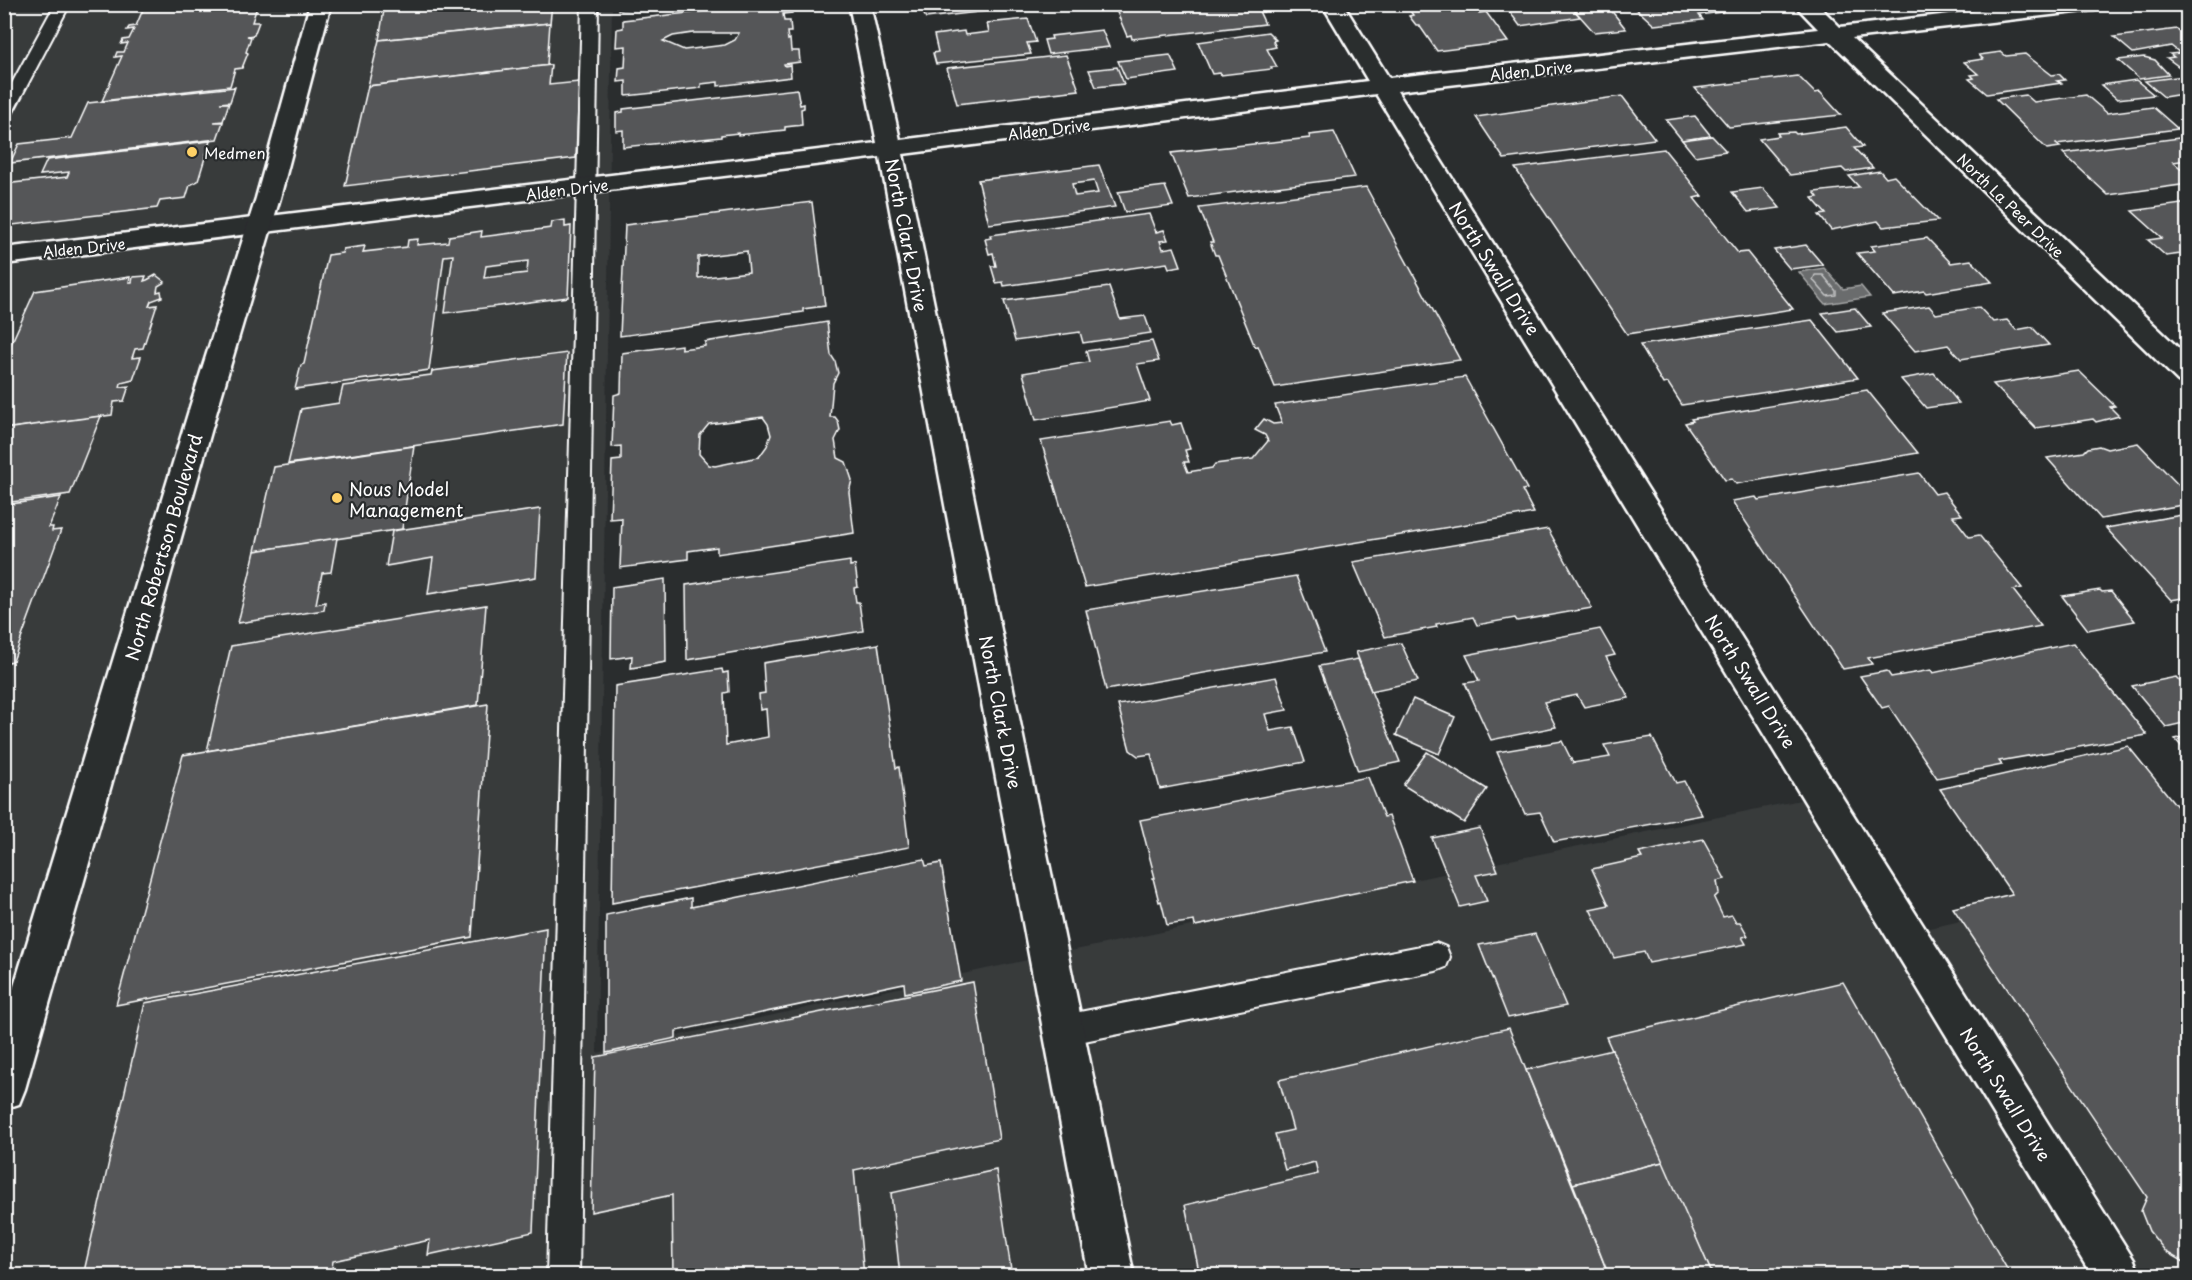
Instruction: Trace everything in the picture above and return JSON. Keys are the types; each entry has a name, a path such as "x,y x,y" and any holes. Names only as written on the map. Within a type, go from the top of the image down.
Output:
{"street":[{"name":"North Robertson Boulevard","path":"4,1089 259,226 321,4"},
{"name":"North Clark Drive","path":"859,4 890,149 1112,1275"},
{"name":"North Swall Drive","path":"1332,4 2118,1275"},
{"name":"North La Peer Drive","path":"1803,4 2187,374"},
{"name":"Alden Drive","path":"4,256 585,187 1383,86 2094,4"}],"lane":[{"path":"4,114 63,4"},
{"path":"562,1275 590,4"},
{"path":"1064,1030 1436,957"}],"shaded area":[{"path":"5,5 612,5 597,1053 1051,955 1844,791 1920,930 2187,871 2187,1275 5,1276"}],"water":[{"path":"1824,268 1843,289 1861,286 1870,297 1825,304 1799,272"}],"building":[{"path":"258,4 252,22 259,22 254,35 247,36 251,37 246,52 248,53 242,68 235,69 230,86 102,101 122,56 115,57 117,52 124,52 128,43 121,44 123,40 129,39 134,29 127,30 129,27 136,26 144,7 137,8 138,5"},
{"path":"385,4 552,4 550,23 379,40"},
{"path":"618,4 669,4 618,10"},
{"path":"771,4 792,4 792,13 783,14 784,21 790,21 791,32 787,32 791,51 799,51 800,62 784,64 785,66 790,65 791,77 718,86 718,82 701,84 701,88 626,96 626,81 618,82 619,68 625,67 626,46 616,47 617,29 623,28 623,20","holes":["693,33 739,33 735,40 725,45 684,50 663,41 673,36"]},
{"path":"918,4 1049,4 926,18"},
{"path":"1118,4 1259,4 1263,12 1259,11 1265,24 1132,39 1131,35 1127,36 1116,10 1120,9"},
{"path":"1442,4 1473,4 1479,13 1486,12 1508,42 1437,51 1419,25 1416,25 1409,16 1413,15 1408,8"},
{"path":"1504,4 1569,4 1580,17 1520,26"},
{"path":"1569,4 1606,4 1626,29 1594,32"},
{"path":"1631,4 1715,4 1722,12 1699,15 1703,20 1654,25"},
{"path":"1028,19 1036,42 1027,43 1031,54 936,64 933,53 938,52 934,35 964,31 965,35 989,32 987,23"},
{"path":"550,23 547,65 551,65 368,86 379,40"},
{"path":"2177,29 2181,32 2188,31 2188,69 2182,69 2167,58 2174,57 2170,54 2180,53 2171,46 2133,53 2114,37"},
{"path":"1102,30 1109,47 1048,54 1044,40 1052,39 1051,36"},
{"path":"1268,32 1276,40 1273,41 1276,47 1267,49 1277,67 1271,67 1272,69 1212,74 1198,42"},
{"path":"2001,52 2006,56 2025,54 2052,75 2059,74 2065,80 2057,81 2061,83 1987,94 1969,79 1974,78 1971,75 1978,74 1964,62 1983,59 1979,55"},
{"path":"1066,55 1079,90 957,104 947,68"},
{"path":"1170,55 1178,72 1126,79 1118,61"},
{"path":"2144,57 2155,60 2169,75 2139,79 2118,60"},
{"path":"551,65 549,85 579,82 576,158 345,186 368,86"},
{"path":"1117,67 1124,84 1096,87 1089,70"},
{"path":"1798,76 1815,93 1820,92 1841,115 1729,127 1695,88"},
{"path":"2184,76 2188,78 2188,93 2164,97 2145,81"},
{"path":"2136,80 2154,95 2117,99 2101,85"},
{"path":"235,87 230,102 220,103 229,103 223,121 214,122 223,122 217,139 10,163 19,144 72,138 88,103"},
{"path":"797,89 800,105 804,104 804,108 801,109 802,125 785,127 785,130 738,135 738,133 721,135 721,137 623,147 623,130 616,131 616,113 623,112 623,109"},
{"path":"2026,95 2034,102 2086,95 2107,113 2153,107 2178,129 2056,144 2060,147 2047,149 1996,99"},
{"path":"1622,96 1655,139 1504,159 1476,117"},
{"path":"1695,116 1711,136 1682,140 1666,120"},
{"path":"1846,127 1863,147 1854,148 1873,168 1846,172 1842,168 1790,175 1759,139 1779,136 1777,133 1794,132 1796,134"},
{"path":"1334,132 1355,177 1189,198 1171,153 1310,138 1309,135"},
{"path":"1712,136 1726,151 1695,156 1682,140"},
{"path":"2179,138 2188,145 2188,160 2173,162 2188,174 2188,184 2108,195 2063,153"},
{"path":"210,141 198,181 190,185 186,198 160,201 157,208 4,226 4,184 67,177 69,172 40,175 47,160"},
{"path":"1664,149 1702,196 1694,198 1738,253 1747,252 1793,309 1627,334 1515,168"},
{"path":"1099,165 1115,207 989,224 978,180","holes":["1094,181 1098,193 1075,196 1072,184"]},
{"path":"1880,171 1886,178 1894,176 1938,221 1883,227 1878,221 1831,230 1819,215 1826,214 1812,198 1818,197 1814,192 1859,187 1849,176"},
{"path":"1165,186 1173,206 1125,212 1118,192"},
{"path":"1366,187 1460,360 1275,387 1258,346 1255,347 1218,255 1215,255 1210,242 1213,242 1199,208"},
{"path":"1763,188 1780,208 1748,212 1732,192"},
{"path":"812,202 825,306 803,309 803,312 620,336 625,225","holes":["747,251 749,272 698,278 698,257"]},
{"path":"2188,203 2188,253 2166,256 2148,240 2162,238 2132,211"},
{"path":"1149,214 1156,232 1164,230 1168,240 1160,241 1163,249 1174,247 1181,266 1169,268 1167,263 1004,286 1003,282 996,283 991,266 996,266 993,253 989,254 985,239 991,238 990,235"},
{"path":"565,220 565,227 571,226 568,297 445,313 453,255 444,256 429,370 295,389 301,365 304,364 328,255 342,253 343,249 365,246 363,252 407,247 408,240 418,239 417,245 448,242 449,236 482,231 481,237 551,228 552,222","holes":["528,261 527,273 484,278 486,266"]},
{"path":"1927,238 1951,263 1971,260 1992,282 1894,296 1857,253 1875,251 1871,246"},
{"path":"1806,245 1823,265 1790,269 1774,250"},
{"path":"156,275 165,282 158,286 157,292 161,291 162,297 151,301 149,306 157,305 143,348 135,349 132,358 141,357 133,380 121,383 120,387 129,386 124,401 114,402 112,415 4,429 4,344 11,344 35,291 130,277 129,282 132,282 133,277 146,276 144,281"},
{"path":"1109,287 1120,319 1145,316 1151,333 1083,343 1080,332 1015,341 1004,301"},
{"path":"1929,306 1936,314 1979,307 1993,322 2007,320 2016,330 2032,327 2049,345 1961,359 1948,345 1915,351 1882,313"},
{"path":"1855,308 1871,327 1838,332 1822,313"},
{"path":"1812,320 1858,378 1682,405 1668,383 1663,384 1640,345"},
{"path":"827,322 831,355 838,373 833,383 830,417 835,417 838,421 840,430 835,440 838,458 846,462 852,480 849,492 854,533 717,554 717,547 688,551 688,559 620,568 622,518 610,519 612,461 621,460 621,446 612,447 614,395 621,393 622,353 681,345 681,349 705,346 705,342","holes":["763,417 771,435 759,457 715,466 709,465 699,454 700,435 709,424"]},
{"path":"1152,341 1159,361 1137,364 1150,401 1036,420 1023,373 1089,362 1086,351"},
{"path":"567,353 563,424 288,464 301,409 339,403 343,386 431,375 432,371"},
{"path":"2079,371 2115,406 2110,407 2119,416 2096,422 2093,419 2036,428 1993,384"},
{"path":"1934,373 1959,403 1926,408 1901,379"},
{"path":"1465,377 1527,489 1522,490 1534,513 1085,587 1041,441 1170,421 1172,425 1181,423 1190,449 1185,450 1189,462 1184,462 1188,472 1212,468 1215,464 1253,459 1268,441 1265,435 1255,430 1264,419 1273,424 1282,423 1275,405"},
{"path":"1867,390 1918,453 1736,484 1732,479 1725,480 1685,423 1693,421 1691,419"},
{"path":"101,416 70,494 4,503 4,429"},
{"path":"2138,443 2188,495 2188,504 2101,519 2047,458 2084,452 2088,448 2099,446 2107,449"},
{"name":"Nous Model Management","path":"414,446 402,529 255,551 274,467"},
{"path":"1919,473 1935,494 1944,492 1962,515 1953,516 1969,537 1979,535 2022,588 2013,590 2041,626 1868,658 1872,664 1843,669 1732,501 1756,497 1758,500"},
{"path":"61,497 49,527 53,527 52,531 61,530 13,661 4,663 4,505"},
{"path":"540,509 536,577 428,594 433,558 386,566 392,531"},
{"path":"2188,514 2188,597 2171,600 2106,528"},
{"path":"1548,529 1592,608 1517,621 1515,618 1477,625 1473,617 1385,637 1353,562"},
{"path":"337,538 331,572 322,573 316,604 325,602 324,610 238,623 255,551"},
{"path":"850,561 850,566 855,565 858,587 854,588 856,602 859,602 863,631 687,660 686,585"},
{"path":"1296,576 1325,652 1106,690 1086,610"},
{"path":"665,579 666,662 631,668 632,656 611,659 612,587"},
{"path":"2100,590 2102,592 2111,591 2135,621 2088,630 2062,596"},
{"path":"486,605 478,705 207,751 231,646"},
{"path":"1600,629 1615,655 1606,657 1629,698 1584,707 1577,695 1544,702 1556,727 1491,740 1465,683 1479,681 1466,655"},
{"path":"1401,643 1418,681 1371,691 1356,652"},
{"path":"2073,643 2147,735 1999,761 2002,765 1937,778 1889,706 1882,708 1860,676 1887,671 1891,677 1931,670 1933,673"},
{"path":"878,644 896,768 899,767 909,847 612,903 615,686 722,669 723,673 728,672 729,692 724,693 726,745 768,737 766,709 760,710 759,694 765,693 763,663"},
{"path":"1358,659 1400,762 1358,771 1319,666"},
{"path":"1276,677 1287,710 1265,714 1270,731 1293,727 1305,762 1160,789 1151,754 1138,756 1130,750 1118,705"},
{"path":"2176,677 2188,690 2188,722 2166,727 2132,686"},
{"path":"1413,699 1455,717 1439,754 1396,735"},
{"path":"488,704 472,937 116,1005 183,755"},
{"path":"2188,736 2188,754 2175,739"},
{"path":"1652,737 1676,783 1684,781 1702,815 1554,842 1540,812 1525,814 1497,752 1562,741 1573,763 1610,757 1604,745"},
{"path":"2128,746 2188,820 2188,1265 2166,1252 2149,1231 2141,1211 2147,1197 1953,908 2012,894 1940,789"},
{"path":"1427,752 1487,789 1464,823 1403,785"},
{"path":"1368,777 1384,817 1389,816 1413,881 1195,926 1194,921 1167,925 1161,901 1159,902 1140,820"},
{"path":"1480,828 1498,871 1476,875 1487,901 1460,907 1432,838"},
{"path":"1703,839 1725,879 1717,881 1719,893 1714,898 1723,917 1732,915 1736,922 1740,922 1748,936 1742,937 1746,944 1649,963 1644,952 1614,958 1590,909 1609,905 1592,869 1642,858 1639,853"},
{"path":"924,859 926,866 941,863 961,981 905,993 904,983 676,1031 676,1038 606,1053 606,915 691,898 691,907"},
{"path":"546,928 533,1232 428,1255 430,1240 333,1261 331,1276 83,1276 145,1003"},
{"path":"1535,934 1566,1006 1508,1018 1479,945"},
{"path":"973,982 999,1139 854,1170 864,1276 673,1276 672,1195 591,1212 595,1057"},
{"path":"1843,982 2011,1276 1713,1276 1606,1037"},
{"path":"1509,1028 1609,1276 1200,1276 1185,1205 1318,1174 1315,1162 1285,1170 1275,1134 1293,1130 1279,1080"},
{"path":"1612,1050 1663,1162 1573,1184 1526,1070"},
{"path":"1663,1162 1713,1276 1609,1276 1573,1184"},
{"path":"996,1170 1012,1276 900,1276 891,1193"}],"place":[{"name":"Medmen","path":"192,152"},
{"name":"Nous Model Management","path":"337,498"}]}
